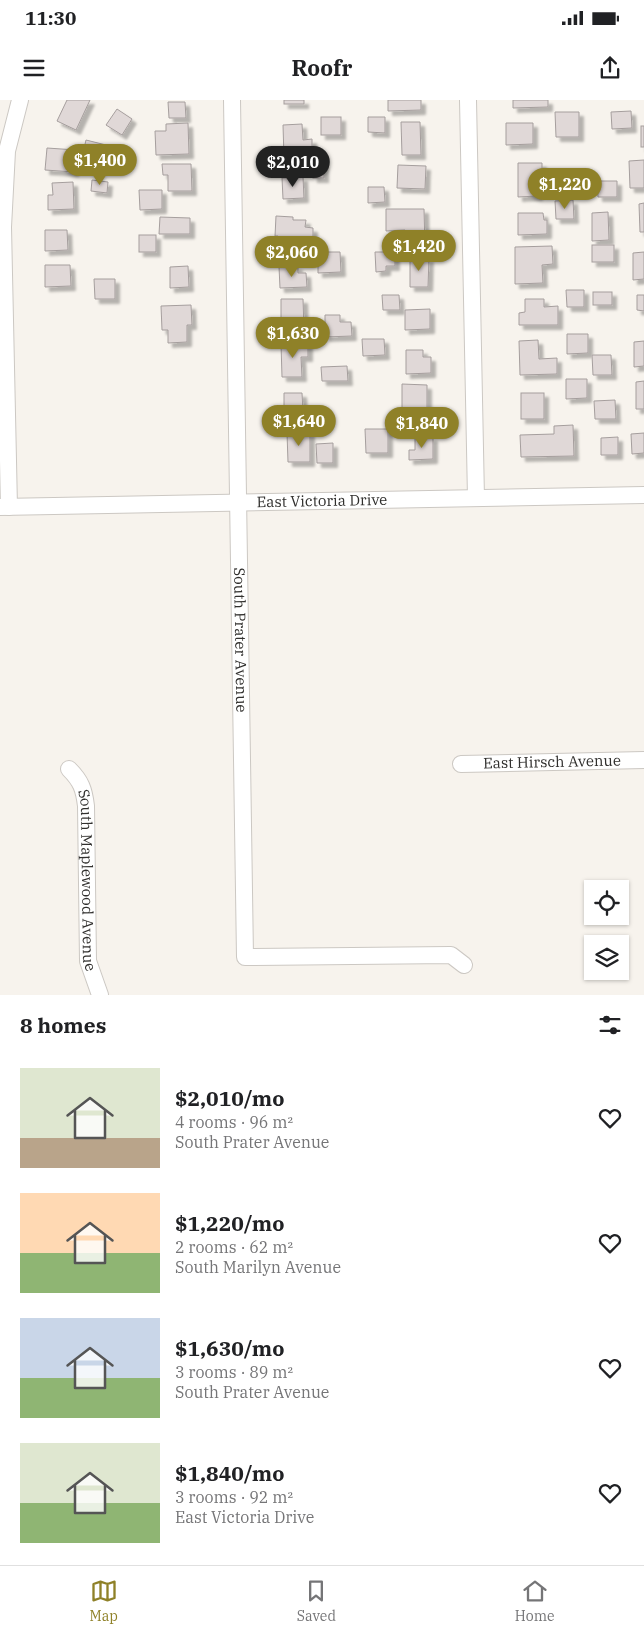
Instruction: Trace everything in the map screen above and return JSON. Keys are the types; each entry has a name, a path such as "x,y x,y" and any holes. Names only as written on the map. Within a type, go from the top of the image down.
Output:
{"street":[{"path":"4,507 1,227 7,151 20,100"},
{"name":"South Prater Avenue","path":"232,100 245,957 451,955 464,965"},
{"path":"468,100 476,498"},
{"name":"East Victoria Drive","path":"4,507 644,495"},
{"name":"East Hirsch Avenue","path":"461,764 644,760"},
{"name":"South Maplewood Avenue","path":"68,769 79,779 86,806 88,961 100,995"}],"building":[{"path":"67,100 90,100 76,130 57,121"},
{"path":"284,100 304,100 304,104 284,104"},
{"path":"388,100 421,100 421,110 388,111"},
{"path":"513,100 548,100 548,107 513,108"},
{"path":"168,102 185,102 186,118 169,118"},
{"path":"117,109 132,119 122,135 106,125"},
{"path":"631,111 632,128 612,129 611,112"},
{"path":"555,112 579,112 579,137 556,137"},
{"path":"321,117 341,117 341,135 321,135"},
{"path":"368,117 385,117 385,133 368,132"},
{"path":"401,122 420,122 421,155 402,155"},
{"path":"188,123 189,154 156,155 155,131 166,131 166,124"},
{"path":"506,123 533,123 533,144 506,145"},
{"path":"302,124 303,140 312,139 312,150 304,150 304,158 284,158 283,125"},
{"path":"641,126 644,126 644,147 641,147"},
{"path":"86,140 114,147 109,164 82,157"},
{"path":"47,148 76,150 74,172 45,170"},
{"path":"644,160 644,188 630,188 629,161"},
{"path":"313,163 324,163 324,178 313,178"},
{"path":"518,163 542,163 542,178 537,178 538,196 518,197"},
{"path":"162,164 191,164 192,191 168,191 168,175 163,175"},
{"path":"398,165 426,166 425,189 397,188"},
{"path":"303,177 304,198 283,199 282,178"},
{"path":"92,180 108,182 107,193 91,191"},
{"path":"597,181 617,181 617,197 598,197"},
{"path":"73,182 74,209 48,210 48,195 53,195 52,183"},
{"path":"368,187 384,187 385,202 368,203"},
{"path":"139,190 162,190 162,209 140,210"},
{"path":"573,200 574,219 556,219 555,201"},
{"path":"644,203 644,232 640,232 639,204"},
{"path":"386,209 424,209 425,246 405,246 405,230 386,231"},
{"path":"608,212 609,240 592,241 592,213"},
{"path":"518,213 543,213 544,220 547,220 547,234 518,235"},
{"path":"276,216 293,217 293,220 306,220 305,227 313,228 313,244 278,243 278,236 275,236"},
{"path":"160,217 190,218 190,234 159,234"},
{"path":"45,230 67,230 68,250 45,251"},
{"path":"139,235 156,235 156,252 139,252"},
{"path":"592,245 614,245 614,262 592,262"},
{"path":"552,246 553,264 542,265 543,283 515,284 515,247"},
{"path":"318,252 340,252 341,272 318,273"},
{"path":"375,252 395,252 395,266 386,266 386,271 376,272"},
{"path":"644,252 644,279 633,280 633,253"},
{"path":"410,258 429,258 428,287 410,287"},
{"path":"45,265 70,265 71,286 45,287"},
{"path":"188,266 189,287 170,288 170,267"},
{"path":"298,266 298,273 306,273 307,287 280,288 279,267"},
{"path":"94,279 115,279 115,299 95,299"},
{"path":"566,290 584,290 584,307 567,307"},
{"path":"593,292 612,292 612,305 593,305"},
{"path":"382,295 399,295 400,310 383,310"},
{"path":"637,295 644,295 644,311 637,310"},
{"path":"281,299 303,299 304,329 281,329"},
{"path":"525,299 544,299 544,307 558,306 558,325 519,325 519,313 525,312"},
{"path":"191,305 192,325 187,325 187,342 168,343 168,330 162,330 161,306"},
{"path":"430,309 430,329 405,330 405,310"},
{"path":"325,315 340,315 340,322 351,322 352,336 325,337"},
{"path":"567,334 588,334 588,353 567,354"},
{"path":"362,339 384,339 385,355 363,356"},
{"path":"538,340 539,359 557,358 557,374 520,375 519,341"},
{"path":"644,341 644,366 634,367 634,342"},
{"path":"308,343 308,357 301,357 302,377 282,377 281,344"},
{"path":"406,350 423,350 423,357 431,357 431,373 406,374"},
{"path":"592,355 611,355 612,375 593,375"},
{"path":"347,366 348,381 322,381 321,367"},
{"path":"566,379 587,379 587,398 566,399"},
{"path":"644,381 644,409 636,409 636,382"},
{"path":"402,384 427,385 427,416 402,415"},
{"path":"284,393 302,393 303,411 284,411"},
{"path":"521,393 544,393 544,419 521,419"},
{"path":"615,400 616,419 595,419 594,401"},
{"path":"323,412 323,426 308,426 307,413"},
{"path":"573,425 574,456 521,457 520,435 554,434 554,426"},
{"path":"365,429 388,429 388,453 366,453"},
{"path":"310,432 310,462 288,462 287,433"},
{"path":"644,433 644,453 632,454 631,434"},
{"path":"415,437 433,437 433,459 409,460 409,450 415,450"},
{"path":"618,437 618,455 601,455 601,438"},
{"path":"333,443 333,463 317,463 316,444"}]}
